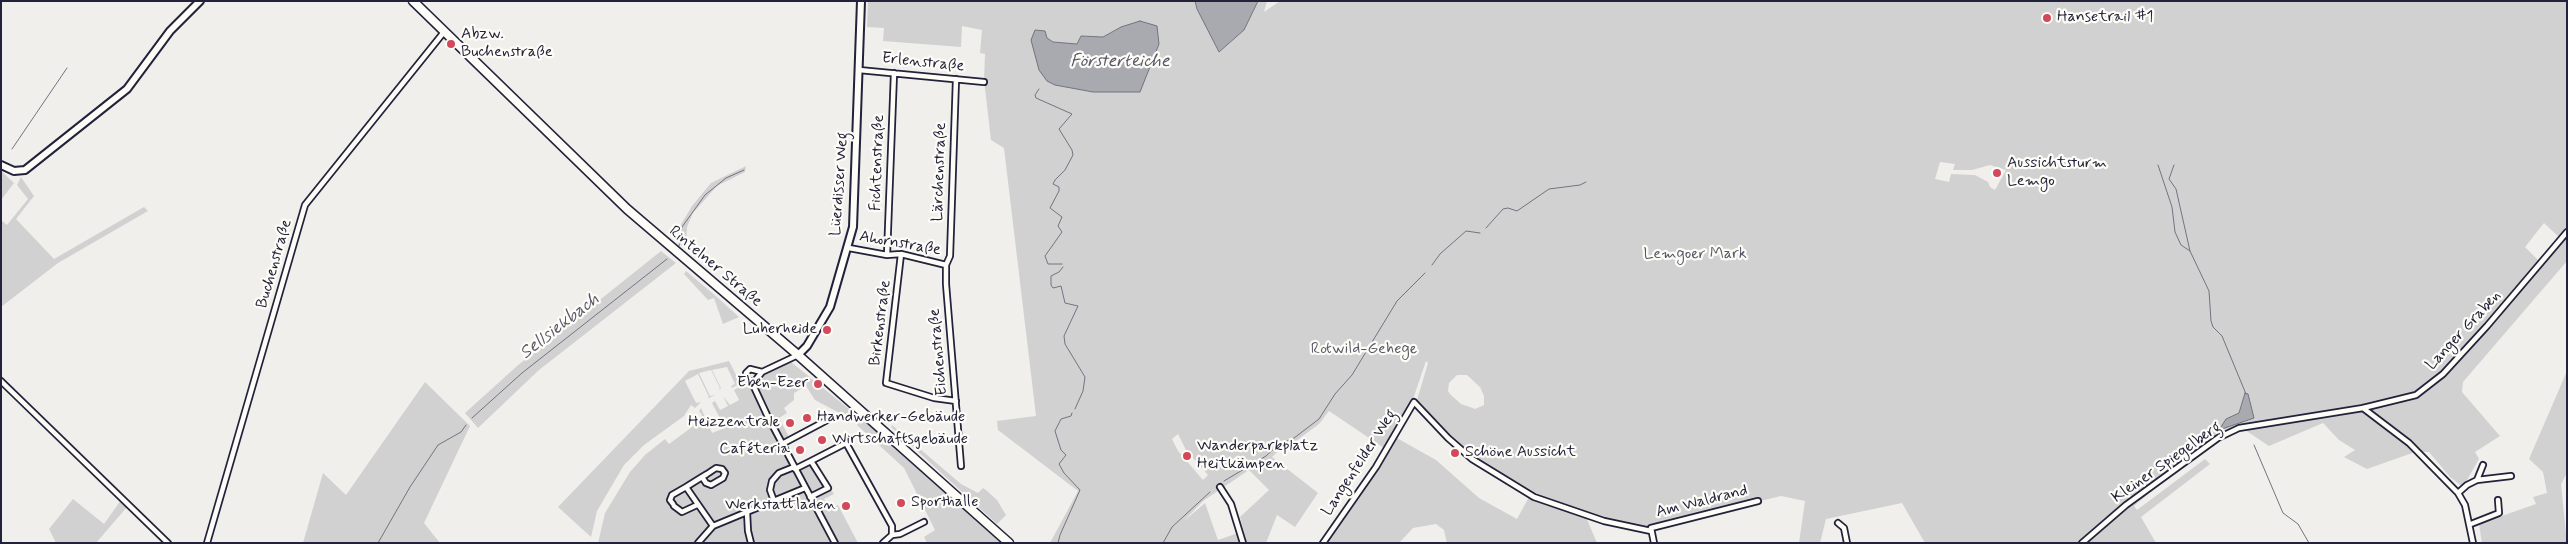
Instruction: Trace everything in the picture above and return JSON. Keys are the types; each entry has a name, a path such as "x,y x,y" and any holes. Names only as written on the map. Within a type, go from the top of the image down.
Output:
{"main road":[{"path":"1,165 14,171 25,170 122,93 170,31 200,1"},
{"name":"Rintelner Straße","path":"413,1 627,209 798,355 1009,543"},
{"name":"Lüerdisser Weg","path":"798,355 807,346 830,307 849,248 854,205 861,1"}],"street":[{"name":"Buchenstraße","path":"207,543 305,206 444,32"},
{"name":"Erlenstraße","path":"859,70 984,82"},
{"name":"Fichtenstraße","path":"887,255 894,73"},
{"name":"Lärchenstraße","path":"946,265 950,256 956,79"},
{"name":"Langer Graben","path":"2363,408 2416,395 2443,374 2532,276 2567,232"},
{"name":"Ahornstraße","path":"849,248 887,255 901,254 946,265"},
{"name":"Birkenstraße","path":"901,254 886,383 934,398 956,401"},
{"name":"Eichenstraße","path":"946,265 961,466"},
{"path":"798,355 762,372 754,382 754,387 794,468 835,543"},
{"path":"754,382 749,381 746,377 746,372 750,369 762,372"},
{"path":"1,381 168,543"},
{"name":"Langenfelder Weg","path":"1323,543 1376,467 1414,402 1448,438 1472,459 1534,497 1604,521 1651,529"},
{"path":"2363,408 2409,443 2458,494 2465,505 2474,543"},
{"name":"Kleiner Spiegelberg","path":"2082,543 2126,505 2218,438 2239,428 2363,408"},
{"path":"782,444 831,418"},
{"path":"774,501 770,490 772,481 779,473 811,461 846,443 892,526 892,535"},
{"path":"810,497 828,488 811,461"},
{"path":"2477,480 2483,465"},
{"path":"697,505 682,512 673,505 670,497 702,477 718,468 724,473 723,478 711,485 706,483 702,477"},
{"path":"2458,494 2467,485 2477,480 2511,476"},
{"path":"686,487 713,526"},
{"path":"1220,487 1231,504 1243,543"},
{"path":"698,543 713,526 805,488"},
{"path":"2471,524 2499,513 2498,500"},
{"name":"Am Waldrand","path":"1651,529 1758,501"},
{"path":"747,512 751,543"},
{"path":"883,543 892,535 900,534 924,522"},
{"path":"1838,523 1844,528 1847,543"},
{"path":"1651,529 1654,543"}],"green space":[{"name":"Lemgoer Mark","path":"868,1 1195,1 1197,9 1219,52 1244,30 1258,1 1267,1 1264,12 1280,1 2567,1 2567,261 2463,382 2462,392 2500,436 2475,452 2479,459 2463,487 2450,477 2429,452 2415,452 2367,469 2344,457 2355,450 2339,440 2323,423 2269,446 2239,426 2217,436 2134,506 2137,510 2205,459 2210,464 2141,517 2156,543 1925,543 1902,503 1826,519 1820,543 1799,543 1805,501 1781,496 1647,528 1586,517 1597,543 1447,543 1444,530 1436,524 1413,528 1399,543 1326,543 1395,437 1436,460 1479,498 1517,519 1529,497 1585,516 1535,495 1473,458 1450,437 1417,400 1428,363 1426,361 1412,402 1384,448 1329,411 1319,424 1296,441 1283,447 1272,457 1318,493 1295,527 1277,515 1266,543 1247,543 1240,517 1269,490 1249,470 1203,501 1184,521 1205,503 1218,540 1238,533 1240,543 1050,543 1078,491 998,430 997,421 1036,416 1004,148 991,140 984,80 985,54 980,53 982,30 962,26 961,47 883,41 884,28 867,27","holes":["1121,27 1047,81 1047,38 1053,42 1077,44 1081,36 1103,37","1940,162 1955,164 1953,170 1972,170 1990,165 2006,170 1995,190 1990,187 1988,182 1975,175 1951,174 1949,182 1935,179","2544,223 2560,238 2540,262 2525,247","1457,375 1467,375 1480,387 1484,396 1484,405 1475,409 1461,404 1448,391 1449,383","1178,434 1186,450 1208,475 1203,480 1178,451 1172,439"]},
{"path":"746,166 745,172 717,186 693,213 687,227 686,245 683,247 673,238 692,206 711,183"},
{"path":"1,171 14,183 1,200"},
{"path":"21,177 34,196 16,219 54,259 144,207 148,211 58,263 1,307 1,220 7,225 28,199 17,185"},
{"path":"661,251 676,263 539,370 478,428 465,413 517,366"},
{"path":"686,271 739,317 723,324 714,298 708,300 684,274"},
{"path":"729,361 739,381 745,381 732,388 731,386 735,384 727,367 712,370 721,388 717,391 720,388 711,370 699,373 710,396 715,395 707,399 709,397 698,374 685,381 696,403 701,402 695,408 691,405 684,416 644,445 624,465 597,511 591,537 558,507 689,371"},
{"path":"791,362 849,409 849,418 815,400 806,386 794,393 794,400 784,408 787,413 779,418 788,435 786,445 799,469 814,462 834,494 824,499 829,509 838,505 858,543 598,543 605,513 630,472 645,455 665,439 669,444 692,427 702,415 699,411 701,408 712,433 725,428 712,403 715,401 720,410 728,406 723,396 730,405 739,400 734,390 747,383 751,385 763,374"},
{"path":"2567,371 2567,473 2561,484 2567,543 2482,543 2479,524 2536,504 2533,497 2547,493 2543,472 2529,459"},
{"path":"425,382 470,426 424,523 440,543 303,543 323,473 346,495"},
{"path":"866,415 1004,543 927,543 924,537 935,530 904,468 857,425"},
{"path":"892,425 961,484 978,493 983,488 986,490 997,500 1006,515 997,524 891,427"},
{"path":"73,499 104,524 121,500 127,507 96,543 56,543 49,529"}],"water":[{"name":"Försterteiche","path":"1195,1 1258,1 1244,30 1219,52 1197,9"},
{"name":"Försterteiche","path":"1140,21 1157,26 1159,44 1140,92 1093,92 1055,85 1047,81 1039,70 1031,40 1035,30 1045,31 1047,38 1053,42 1077,44 1081,36 1103,37 1121,27"},
{"path":"2245,393 2248,394 2254,418 2219,430 2226,419 2239,413"}],"waterway":[{"path":"12,149 67,68"},
{"path":"1039,89 1035,95 1036,98 1072,114 1059,129 1073,155 1065,170 1053,184 1059,187 1059,191 1050,208 1062,217 1058,226 1062,232 1045,256 1048,264 1062,264"},
{"path":"2158,165 2172,207 2175,232 2181,245 2190,251"},
{"path":"2174,165 2169,179 2176,189 2190,251 2209,291 2211,321 2213,327 2222,336 2246,394"},
{"name":"Sellsiekbach","path":"679,246 682,227 705,195 726,178 744,170"},
{"path":"1486,228 1503,209 1508,208 1517,211 1549,189 1580,185 1586,182"},
{"path":"1432,265 1440,254 1466,231 1480,233"},
{"name":"Sellsiekbach","path":"472,418 522,373 667,259"},
{"path":"1063,267 1059,272 1051,276 1051,285 1053,288 1061,286 1065,303 1078,306 1064,336 1065,344 1085,377 1083,391 1075,409"},
{"path":"1224,481 1266,456 1278,445 1294,438 1319,419 1335,394 1352,375 1397,301 1425,273"},
{"path":"1058,543 1080,490 1064,473 1059,464 1066,455 1061,450 1055,431 1061,419 1071,416 1072,413"},
{"name":"Sellsiekbach","path":"378,543 410,487 438,445 461,432 466,425"},
{"path":"2254,445 2283,513 2298,524 2309,543"},
{"path":"1163,543 1172,527 1210,492"}],"place":[{"name":"Hansetrail #1","path":"2047,18"},
{"name":"Abzw. Buchenstraße","path":"451,44"},
{"name":"Aussichtsturm Lemgo","path":"1997,173"},
{"name":"Luherheide","path":"827,330"},
{"name":"Eben-Ezer","path":"818,384"},
{"name":"Handwerker-Gebäude","path":"807,418"},
{"name":"Heizzentrale","path":"790,423"},
{"name":"Wirtschaftsgebäude","path":"822,440"},
{"name":"Caféteria","path":"800,450"},
{"name":"Schöne Aussicht","path":"1455,453"},
{"name":"Wanderparkplatz Heitkämpen","path":"1187,456"},
{"name":"Sporthalle","path":"901,503"},
{"name":"Werkstattladen","path":"846,506"}],"park label":[{"name":"Rotwild-Gehege","path":"1364,350"}]}
